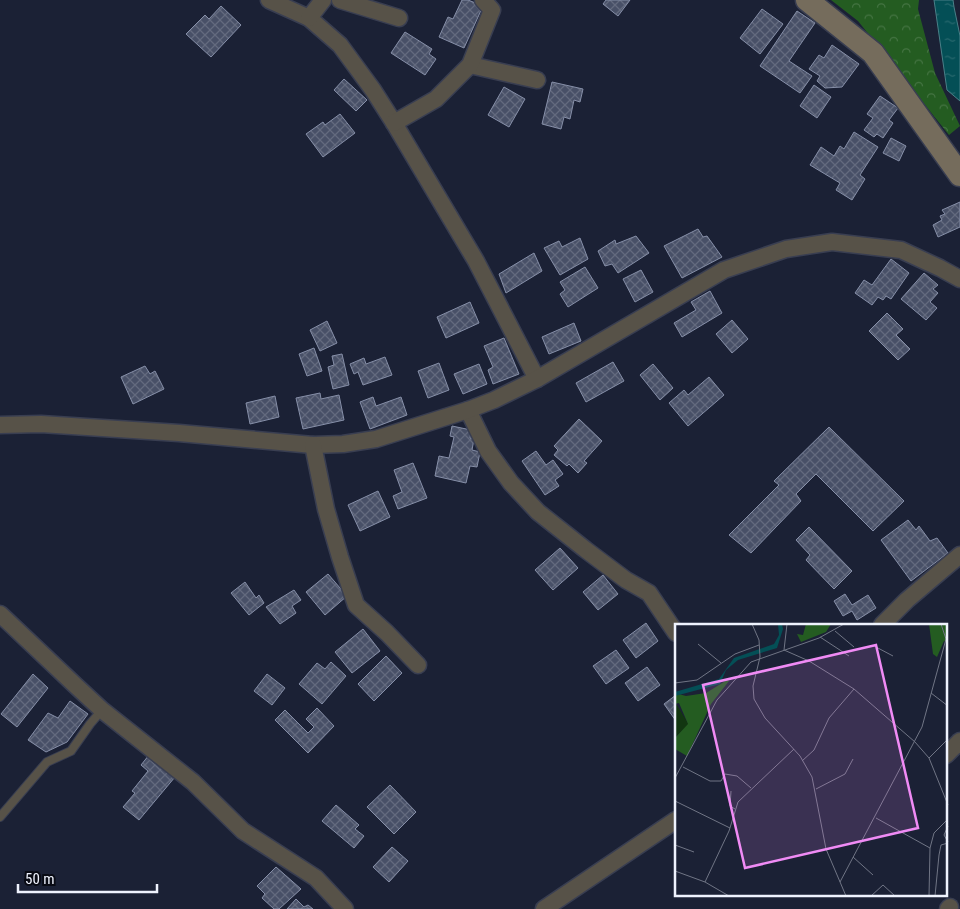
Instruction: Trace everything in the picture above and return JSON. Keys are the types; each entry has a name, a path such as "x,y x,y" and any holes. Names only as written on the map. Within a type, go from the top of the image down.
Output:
{"street":[{"path":"269,0 309,18 340,45 373,90 476,261 537,379"},
{"path":"309,18 323,0"},
{"path":"340,0 399,18"},
{"path":"394,123 436,99 470,65 492,10 483,0"},
{"path":"807,0 873,53 960,175"},
{"path":"470,65 537,80"},
{"path":"0,425 61,425 313,445 343,444 376,439 494,400 537,379 724,270 786,249 832,242 901,250 940,268 960,280"},
{"path":"468,410 488,451 511,482 538,512 626,580 649,593 675,632"},
{"path":"313,445 326,510 356,605 418,665"},
{"path":"883,624 907,600 960,555"},
{"path":"0,614 102,710 193,782 243,831 316,878 345,909"},
{"path":"948,753 960,741"},
{"path":"544,909 675,821"}],"lane":[{"path":"0,817 47,762 71,751 102,710"}],"green space":[{"path":"831,0 919,0 918,9 935,73 960,126 949,135 858,21"}],"water":[{"path":"934,0 953,0 960,36 960,101 947,90"}],"building":[{"path":"462,0 468,0 483,6 464,48 439,37 448,17 453,19"},
{"path":"606,0 630,0 618,16 603,4"},
{"path":"221,6 241,25 211,57 186,34 205,15 209,19"},
{"path":"762,9 783,24 760,54 740,38"},
{"path":"797,11 815,23 789,61 812,76 800,93 760,66"},
{"path":"405,32 432,49 429,54 436,59 425,75 391,53"},
{"path":"832,45 859,64 842,87 825,88 817,81 820,76 809,69 819,55 824,58"},
{"path":"344,79 367,100 356,111 334,90"},
{"path":"552,82 583,89 580,102 574,100 570,119 564,117 561,129 542,124"},
{"path":"814,85 831,97 817,118 800,106"},
{"path":"504,87 525,99 509,127 488,115"},
{"path":"880,96 898,108 889,120 893,123 883,138 877,134 874,137 864,130 873,118 867,114"},
{"path":"340,114 355,133 323,157 306,134 323,122 325,125"},
{"path":"854,132 878,147 860,175 865,179 852,200 836,190 840,183 810,165 821,147 834,156 840,146 844,149"},
{"path":"891,138 906,146 899,161 883,153"},
{"path":"960,202 960,227 938,237 933,225 942,220 940,216 945,214 942,210"},
{"path":"698,229 703,237 707,236 722,257 682,278 664,246"},
{"path":"636,236 649,253 618,273 612,264 605,266 598,251 615,240 616,244"},
{"path":"580,238 588,259 560,275 544,248 559,241 562,247"},
{"path":"534,253 542,271 506,293 499,274"},
{"path":"891,259 909,273 891,299 886,296 883,300 878,297 872,305 855,293 864,280 872,285"},
{"path":"585,267 598,288 568,307 560,294 565,290 560,282"},
{"path":"641,270 653,292 635,302 623,279"},
{"path":"924,273 938,285 933,289 938,293 930,302 937,308 926,320 901,299"},
{"path":"710,291 722,313 682,337 674,323 696,310 691,302"},
{"path":"470,302 479,323 446,338 437,317"},
{"path":"887,313 903,329 896,335 910,349 898,360 869,331"},
{"path":"732,320 748,339 732,353 716,334"},
{"path":"327,321 337,343 320,351 310,330"},
{"path":"574,323 581,341 549,354 542,337"},
{"path":"504,338 519,374 493,384 488,370 493,367 484,346"},
{"path":"314,348 322,371 307,376 299,354"},
{"path":"342,354 349,385 333,389 328,367 334,365 332,356"},
{"path":"385,357 392,375 363,385 358,372 354,374 350,364 364,358 366,364"},
{"path":"613,362 624,381 586,402 576,383"},
{"path":"439,363 449,390 428,398 418,371"},
{"path":"479,364 487,384 463,394 454,374"},
{"path":"653,364 673,388 660,400 640,375"},
{"path":"145,366 150,374 155,371 164,389 133,404 121,377"},
{"path":"709,377 724,395 688,426 669,403 684,390 688,395"},
{"path":"320,393 321,399 339,395 344,420 303,429 296,398"},
{"path":"275,396 279,417 250,424 246,403"},
{"path":"373,397 376,406 401,397 407,415 370,429 360,402"},
{"path":"579,419 602,441 584,461 587,463 578,473 569,464 567,466 554,455 558,450 554,446"},
{"path":"452,426 471,430 470,438 474,439 472,450 480,452 477,467 470,466 466,483 435,476 439,456 449,458 454,437 450,436"},
{"path":"829,427 904,501 873,531 816,474 796,494 801,501 751,553 729,535 779,485 774,481"},
{"path":"536,451 546,465 553,460 563,474 555,480 559,486 545,495 522,461"},
{"path":"413,463 427,498 398,509 393,496 402,492 394,470"},
{"path":"378,491 390,517 360,531 348,505"},
{"path":"908,520 916,530 919,526 930,541 937,538 948,553 911,581 881,540"},
{"path":"809,527 852,571 834,589 806,560 810,555 796,540"},
{"path":"560,548 578,568 553,590 535,570"},
{"path":"328,574 347,596 325,615 306,592"},
{"path":"603,575 618,594 598,610 583,592"},
{"path":"245,582 256,598 259,595 264,603 249,615 231,593"},
{"path":"294,590 301,600 292,606 296,613 280,624 266,607"},
{"path":"845,594 852,605 868,595 876,608 857,620 852,611 843,616 834,601"},
{"path":"646,623 658,641 636,658 623,640"},
{"path":"363,629 380,651 352,673 335,652"},
{"path":"616,650 629,668 606,684 593,666"},
{"path":"386,656 402,673 374,701 358,684"},
{"path":"331,662 346,676 322,704 299,684 317,663 325,669"},
{"path":"647,667 660,685 638,701 625,683"},
{"path":"33,674 48,688 17,727 1,714"},
{"path":"267,674 285,688 272,705 254,691"},
{"path":"675,696 675,720 664,704"},
{"path":"70,701 88,714 67,742 46,752 28,740 48,713 58,718"},
{"path":"317,708 334,726 308,753 275,720 285,710 308,733 314,727 306,719"},
{"path":"149,755 175,777 139,820 123,807 135,793 132,791 148,771 141,765"},
{"path":"390,785 416,812 394,834 367,807"},
{"path":"336,805 359,825 355,829 364,836 354,848 322,821"},
{"path":"392,847 408,861 389,882 373,867"},
{"path":"276,867 301,889 279,909 274,909 262,898 265,894 257,886"},
{"path":"296,899 304,907 308,905 313,909 287,909"}]}
